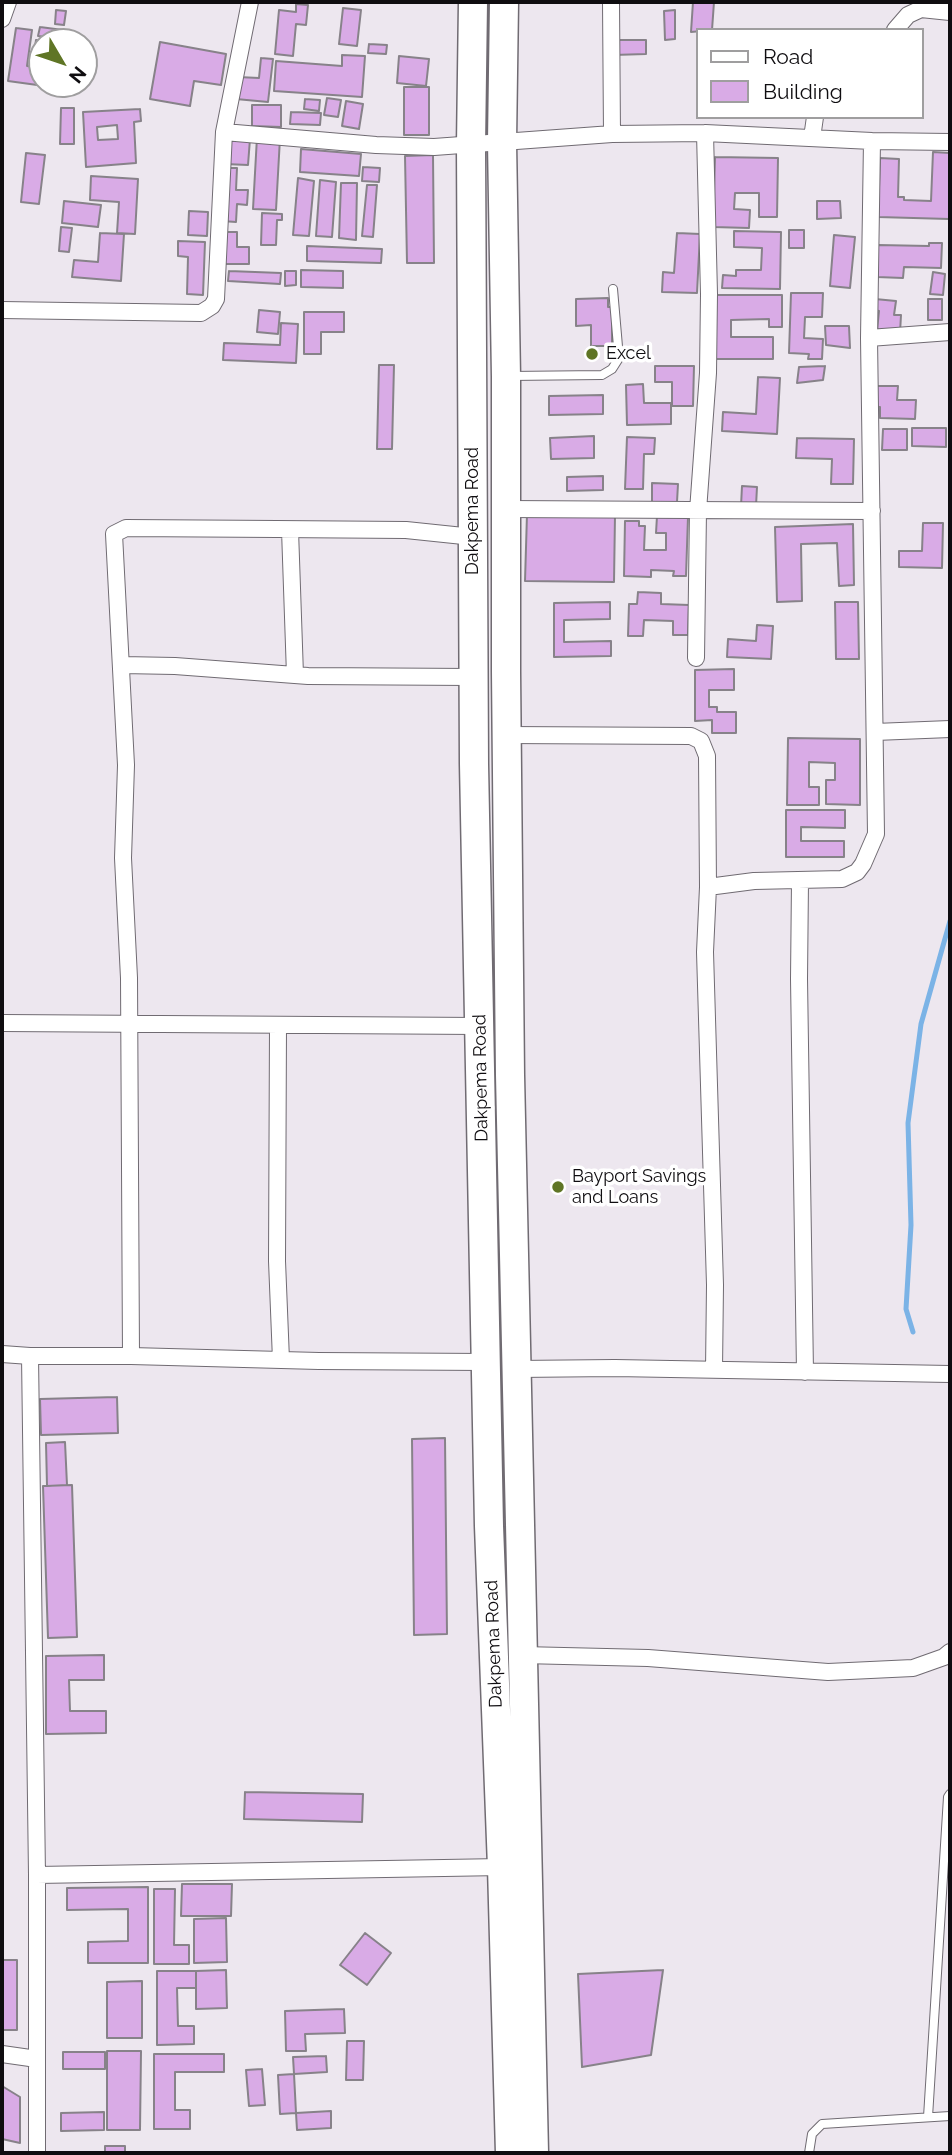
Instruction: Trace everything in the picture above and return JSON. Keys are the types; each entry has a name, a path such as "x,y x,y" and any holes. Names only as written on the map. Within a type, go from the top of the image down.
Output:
{"highway":[{"name":"Dakpema Road","path":"473,2 472,677 489,1526 510,2153"},
{"name":"Dakpema Road","path":"504,2 502,142 510,1089 534,2153"}],"street":[{"path":"2,6 6,6 8,2"},
{"path":"2,19 8,2"},
{"path":"2,310 201,313 208,309 215,299 224,132 250,2"},
{"path":"611,2 612,134"},
{"path":"897,28 908,15 921,9 950,12"},
{"path":"812,138 815,119"},
{"path":"224,132 376,145 434,147 612,134 705,133 950,142"},
{"path":"696,658 698,511 708,373 705,133"},
{"path":"708,887 754,881 842,879 857,872 876,834 869,338 872,141"},
{"path":"869,338 950,332"},
{"path":"506,509 872,511"},
{"path":"131,1356 129,978 123,858 126,765 114,534 126,528 406,530 473,537"},
{"path":"290,530 295,675"},
{"path":"122,665 295,675 472,677"},
{"path":"875,732 950,729"},
{"path":"506,735 691,736 701,741 707,756 708,887 705,952 715,1285 714,1370"},
{"path":"800,881 805,1372"},
{"path":"2,1023 128,1026 480,1026"},
{"path":"278,1026 277,1261 281,1360"},
{"path":"2,1354 486,1362"},
{"path":"30,1356 37,1875 37,2153"},
{"path":"516,1369 615,1367 950,1374"},
{"path":"522,1655 648,1658 828,1672 913,1668 944,1657 950,1651"},
{"path":"37,1875 502,1867"},
{"path":"2,2054 37,2059"}],"lane":[{"path":"506,377 602,375 612,369 619,358 613,289"},
{"path":"928,2117 950,1794"},
{"path":"809,2153 812,2134 822,2124 950,2116"}],"building":[{"path":"693,2 714,2 712,28 696,28 696,32 691,32"},
{"path":"296,4 308,5 306,25 296,24 293,56 275,54 279,10 296,12"},
{"path":"343,8 361,10 357,46 339,44"},
{"path":"56,10 66,11 64,25 55,24"},
{"path":"675,10 675,39 665,40 664,11"},
{"path":"16,28 28,30 28,84 8,81"},
{"path":"612,40 646,40 646,54 613,55"},
{"path":"160,42 226,54 221,85 194,81 190,106 150,99"},
{"path":"369,44 387,45 386,54 368,53"},
{"path":"342,55 365,56 362,97 274,91 276,61 342,66"},
{"path":"399,56 429,59 426,86 397,83"},
{"path":"261,58 273,59 268,102 236,99 238,77 259,78"},
{"path":"404,87 429,87 429,135 404,135"},
{"path":"327,98 341,100 338,117 324,115"},
{"path":"305,99 320,100 319,111 304,109"},
{"path":"346,101 363,104 359,129 342,126"},
{"path":"252,105 281,105 281,127 252,126"},
{"path":"61,108 74,108 74,144 60,144"},
{"path":"140,109 141,121 134,122 136,163 86,167 83,112","holes":["117,125 118,139 98,140 97,127"]},
{"path":"291,112 321,113 320,125 290,124"},
{"path":"257,137 280,138 276,210 253,209"},
{"path":"227,138 250,139 248,165 225,164"},
{"path":"301,149 361,154 359,176 300,172"},
{"path":"933,152 950,153 949,219 878,217 880,158 899,159 898,197 904,197 904,200 931,201"},
{"path":"26,153 45,155 39,204 21,202"},
{"path":"433,155 434,263 407,263 405,156"},
{"path":"715,157 778,158 777,217 759,217 759,193 735,193 734,209 750,210 749,228 713,227"},
{"path":"363,167 380,168 379,182 362,181"},
{"path":"227,168 237,168 236,190 248,190 247,205 237,204 236,222 222,221"},
{"path":"91,176 138,179 135,234 117,233 119,202 90,200"},
{"path":"298,178 314,181 309,236 293,235"},
{"path":"320,180 336,182 332,237 316,236"},
{"path":"341,183 357,183 356,240 339,238"},
{"path":"367,185 377,185 373,237 362,236"},
{"path":"64,201 101,205 98,227 62,223"},
{"path":"817,201 840,201 841,218 817,219"},
{"path":"189,211 208,212 207,236 188,235"},
{"path":"262,213 282,214 282,220 277,220 276,245 261,245"},
{"path":"61,227 72,228 69,252 59,251"},
{"path":"789,230 804,230 804,248 789,248"},
{"path":"734,231 781,232 780,289 722,288 723,275 736,276 736,270 761,270 762,248 734,247"},
{"path":"221,232 237,232 237,247 249,247 249,264 220,264"},
{"path":"100,233 124,234 121,281 72,277 74,260 98,262"},
{"path":"677,233 700,234 697,293 662,292 663,272 674,273"},
{"path":"834,235 855,237 850,288 830,286"},
{"path":"178,241 205,242 203,295 187,294 188,257 178,256"},
{"path":"929,243 942,243 941,268 904,267 903,278 877,277 878,245 929,246"},
{"path":"307,246 382,249 381,263 307,261"},
{"path":"301,270 343,271 343,288 301,287"},
{"path":"229,271 281,273 280,284 228,281"},
{"path":"285,271 296,271 296,285 285,286"},
{"path":"933,272 945,274 943,295 930,294"},
{"path":"791,293 823,293 822,317 805,317 804,338 823,339 822,359 808,359 809,354 789,353"},
{"path":"713,295 782,295 782,327 769,327 769,319 731,320 731,337 773,337 773,359 712,359"},
{"path":"608,298 608,307 612,307 612,346 591,346 591,325 576,326 576,299"},
{"path":"875,299 896,301 894,315 901,315 900,333 877,331 879,311 874,310"},
{"path":"928,299 942,299 942,320 928,320"},
{"path":"259,310 280,312 278,334 257,332"},
{"path":"304,312 344,312 344,332 321,332 321,354 304,354"},
{"path":"281,323 298,324 296,363 223,360 224,343 280,345"},
{"path":"825,326 849,326 850,348 826,345"},
{"path":"379,365 394,365 392,449 377,449"},
{"path":"655,366 694,366 693,406 672,406 672,382 655,382"},
{"path":"825,366 823,380 797,383 799,367"},
{"path":"758,377 780,378 777,434 722,431 723,412 756,414"},
{"path":"643,384 644,403 671,403 671,424 627,425 626,385"},
{"path":"875,386 898,386 897,400 916,400 915,419 880,418 880,407 874,407"},
{"path":"603,395 603,414 549,415 549,396"},
{"path":"912,428 946,428 946,447 912,446"},
{"path":"883,429 907,429 907,450 882,450"},
{"path":"594,436 594,458 551,459 550,438"},
{"path":"627,437 655,438 654,454 644,454 643,489 625,489"},
{"path":"797,438 854,439 853,484 831,484 832,459 796,458"},
{"path":"603,476 603,490 567,491 567,477"},
{"path":"652,483 678,484 677,502 652,502"},
{"path":"742,486 757,487 756,506 741,506"},
{"path":"527,514 615,515 614,582 525,581"},
{"path":"657,516 688,517 686,576 673,576 674,571 651,570 651,577 624,576 625,521 639,521 639,526 645,526 644,550 666,550 666,533 656,533"},
{"path":"923,523 943,523 942,568 899,567 899,551 922,551"},
{"path":"853,524 854,585 839,586 837,543 801,544 802,601 777,602 775,527"},
{"path":"638,592 661,593 661,604 689,605 688,635 673,635 673,621 644,620 643,636 628,636 629,604 637,604"},
{"path":"610,602 610,619 564,620 564,642 611,641 611,656 554,657 554,603"},
{"path":"835,602 858,602 859,659 836,659"},
{"path":"757,625 773,626 771,659 727,657 728,639 756,641"},
{"path":"734,669 734,690 709,690 709,707 717,707 717,712 736,712 736,733 712,733 712,720 695,721 695,670"},
{"path":"788,738 860,739 860,805 826,804 826,780 835,780 835,763 809,762 809,787 819,787 819,805 787,805"},
{"path":"786,810 845,810 845,828 801,827 801,841 844,841 844,857 786,857"},
{"path":"117,1397 118,1433 41,1435 40,1399"},
{"path":"445,1438 447,1634 414,1635 412,1439"},
{"path":"65,1442 67,1485 47,1486 46,1443"},
{"path":"72,1485 77,1637 48,1638 43,1486"},
{"path":"104,1655 104,1680 69,1680 70,1711 106,1711 106,1733 46,1734 46,1656"},
{"path":"245,1792 363,1794 362,1822 244,1819"},
{"path":"182,1884 232,1884 231,1916 181,1916"},
{"path":"148,1887 148,1963 88,1963 88,1942 128,1941 128,1909 67,1910 67,1888"},
{"path":"154,1889 175,1889 174,1945 189,1945 189,1964 154,1964"},
{"path":"226,1918 227,1962 194,1963 194,1919"},
{"path":"365,1933 391,1953 367,1985 340,1965"},
{"path":"2,1960 17,1960 17,2030 2,2030"},
{"path":"226,1970 227,2008 196,2009 196,1971"},
{"path":"663,1970 651,2055 582,2067 578,1974"},
{"path":"157,1971 196,1971 196,1988 177,1988 178,2026 194,2026 194,2044 157,2045"},
{"path":"142,1981 142,2038 107,2038 107,1982"},
{"path":"344,2009 345,2033 305,2034 306,2051 286,2051 285,2011"},
{"path":"347,2041 364,2041 363,2080 346,2080"},
{"path":"107,2051 141,2051 140,2130 107,2130"},
{"path":"63,2052 105,2052 105,2069 63,2069"},
{"path":"154,2054 224,2054 224,2072 175,2072 175,2110 190,2110 190,2129 154,2129"},
{"path":"326,2056 327,2072 294,2074 293,2057"},
{"path":"262,2069 265,2105 249,2106 246,2070"},
{"path":"294,2074 296,2113 280,2114 278,2075"},
{"path":"2,2086 20,2097 20,2143 2,2139"},
{"path":"331,2111 331,2128 297,2130 296,2113"},
{"path":"104,2112 104,2130 61,2131 61,2113"},
{"path":"105,2146 125,2146 125,2153 105,2153"}],"waterway":[{"path":"913,1332 906,1309 911,1225 908,1123 921,1024 950,921"}],"place":[{"name":"Excel","path":"592,354"},
{"name":"Bayport Savings and Loans","path":"558,1187"}]}
